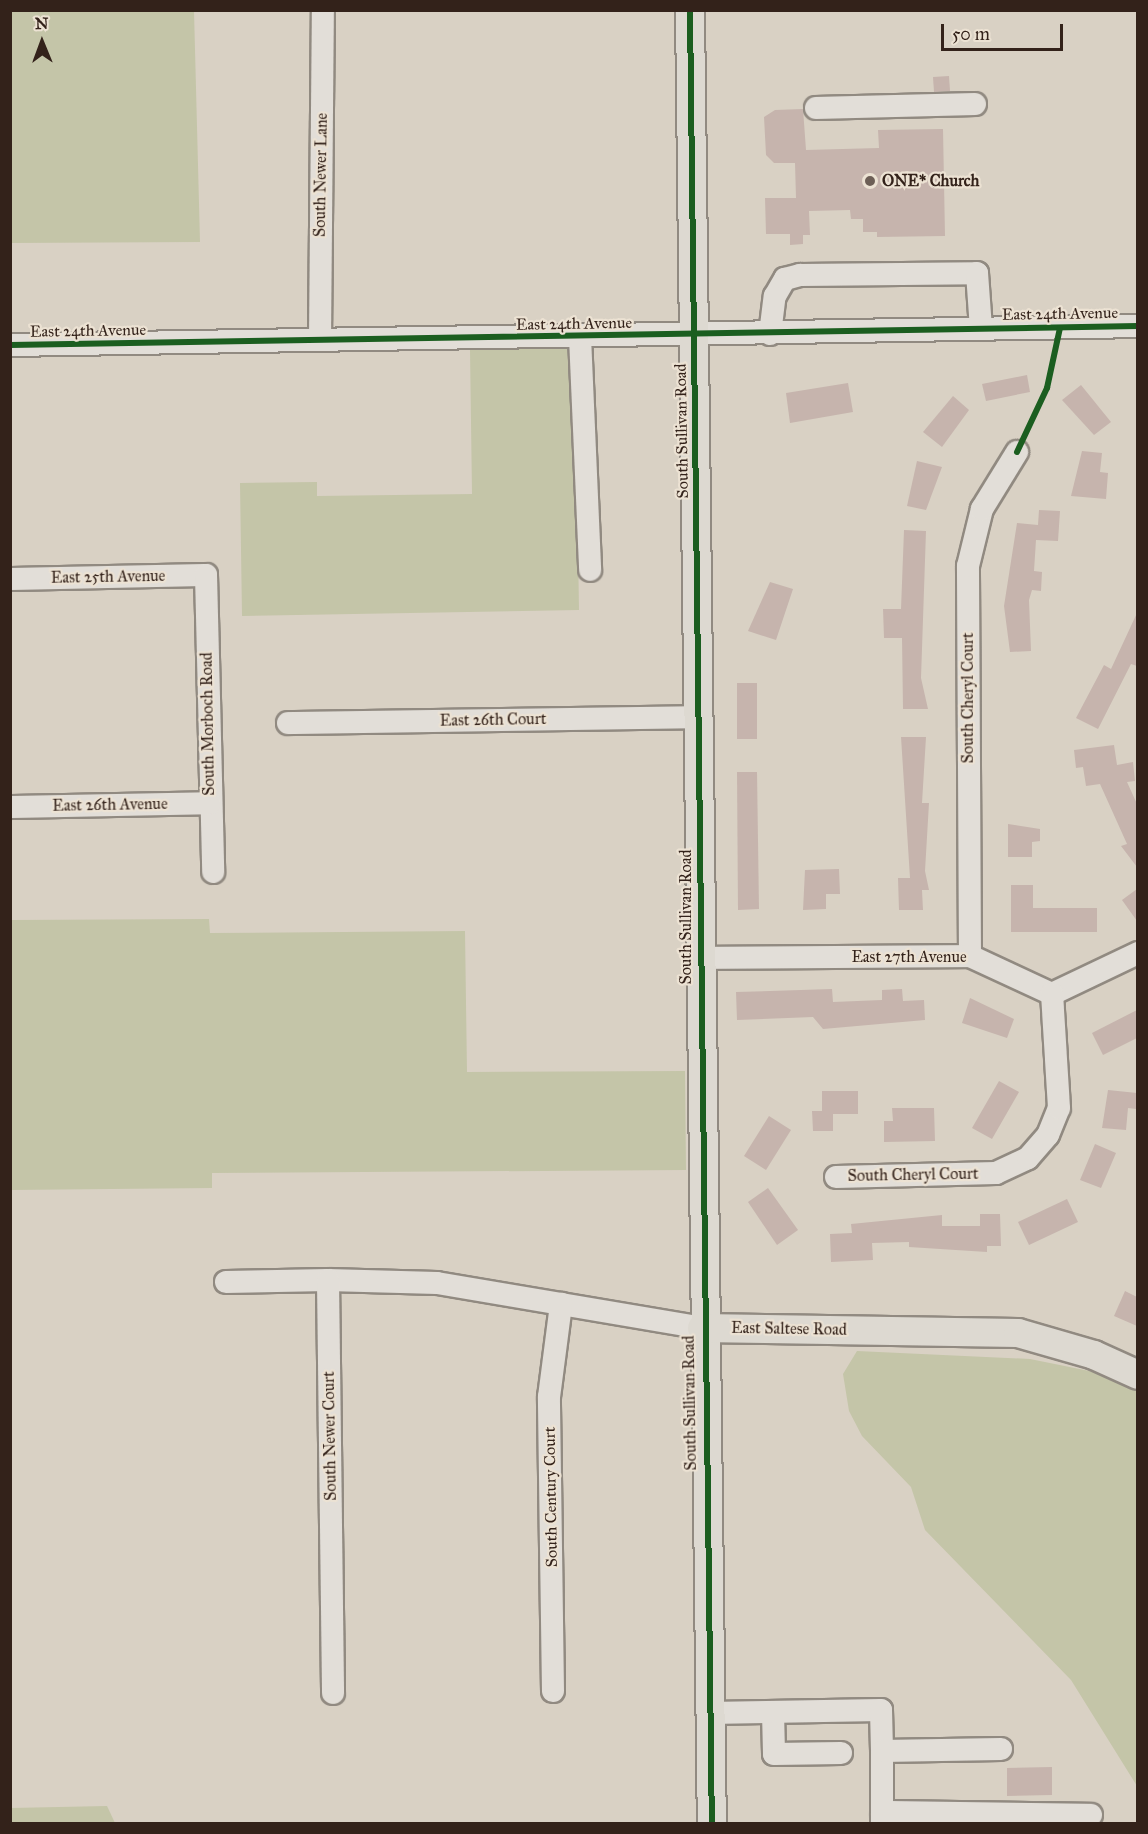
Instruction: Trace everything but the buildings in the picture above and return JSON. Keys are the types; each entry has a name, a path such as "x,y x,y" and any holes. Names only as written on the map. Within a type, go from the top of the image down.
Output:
{"main road":[{"name":"South Sullivan Road","path":"690,10 702,1328 711,1824"},
{"name":"East Saltese Road","path":"702,1328 1018,1333 1094,1355 1137,1375"}],"street":[{"name":"South Newer Lane","path":"320,340 323,10"},
{"path":"816,108 975,104"},
{"path":"770,334 775,296 785,279 800,275 977,273 981,330"},
{"name":"East 24th Avenue","path":"10,345 694,336 1137,326"},
{"path":"580,337 590,570"},
{"name":"South Cheryl Court","path":"970,956 969,566 982,509 1017,452"},
{"name":"East 25th Avenue","path":"10,579 206,575"},
{"name":"South Morboch Road","path":"206,575 213,872"},
{"name":"East 26th Court","path":"288,723 698,717"},
{"name":"East 26th Avenue","path":"10,807 210,803"},
{"path":"1052,994 1137,953"},
{"name":"East 27th Avenue","path":"700,958 970,956 1052,994"},
{"name":"South Cheryl Court","path":"836,1177 996,1173 1028,1158 1048,1135 1059,1108 1052,994"},
{"path":"226,1282 328,1280"},
{"name":"East Saltese Road","path":"328,1280 436,1283 702,1328"},
{"name":"South Newer Court","path":"328,1280 333,1693"},
{"name":"South Century Court","path":"553,1691 549,1397 561,1304"},
{"path":"710,1713 881,1710 882,1818 1027,1819 1091,1815"},
{"path":"773,1712 774,1754 841,1753"},
{"path":"882,1751 1002,1749"}],"green space":[{"path":"10,11 194,11 200,242 11,243"},
{"path":"575,348 579,610 242,616 240,483 317,482 317,496 472,494 470,350"},
{"path":"209,919 210,933 465,931 467,1072 685,1071 686,1170 212,1173 212,1188 11,1190 11,920"},
{"path":"857,1351 1030,1359 1119,1377 1137,1387 1137,1786 1071,1680 925,1530 911,1487 862,1436 849,1411 843,1374"},
{"path":"107,1806 115,1823 11,1823 11,1808"}],"cycle path":[{"path":"690,10 712,1824"},
{"path":"10,345 1138,326"},
{"path":"1017,452 1047,388 1060,328"}],"place":[{"name":"ONE* Church","path":"870,181"}]}
